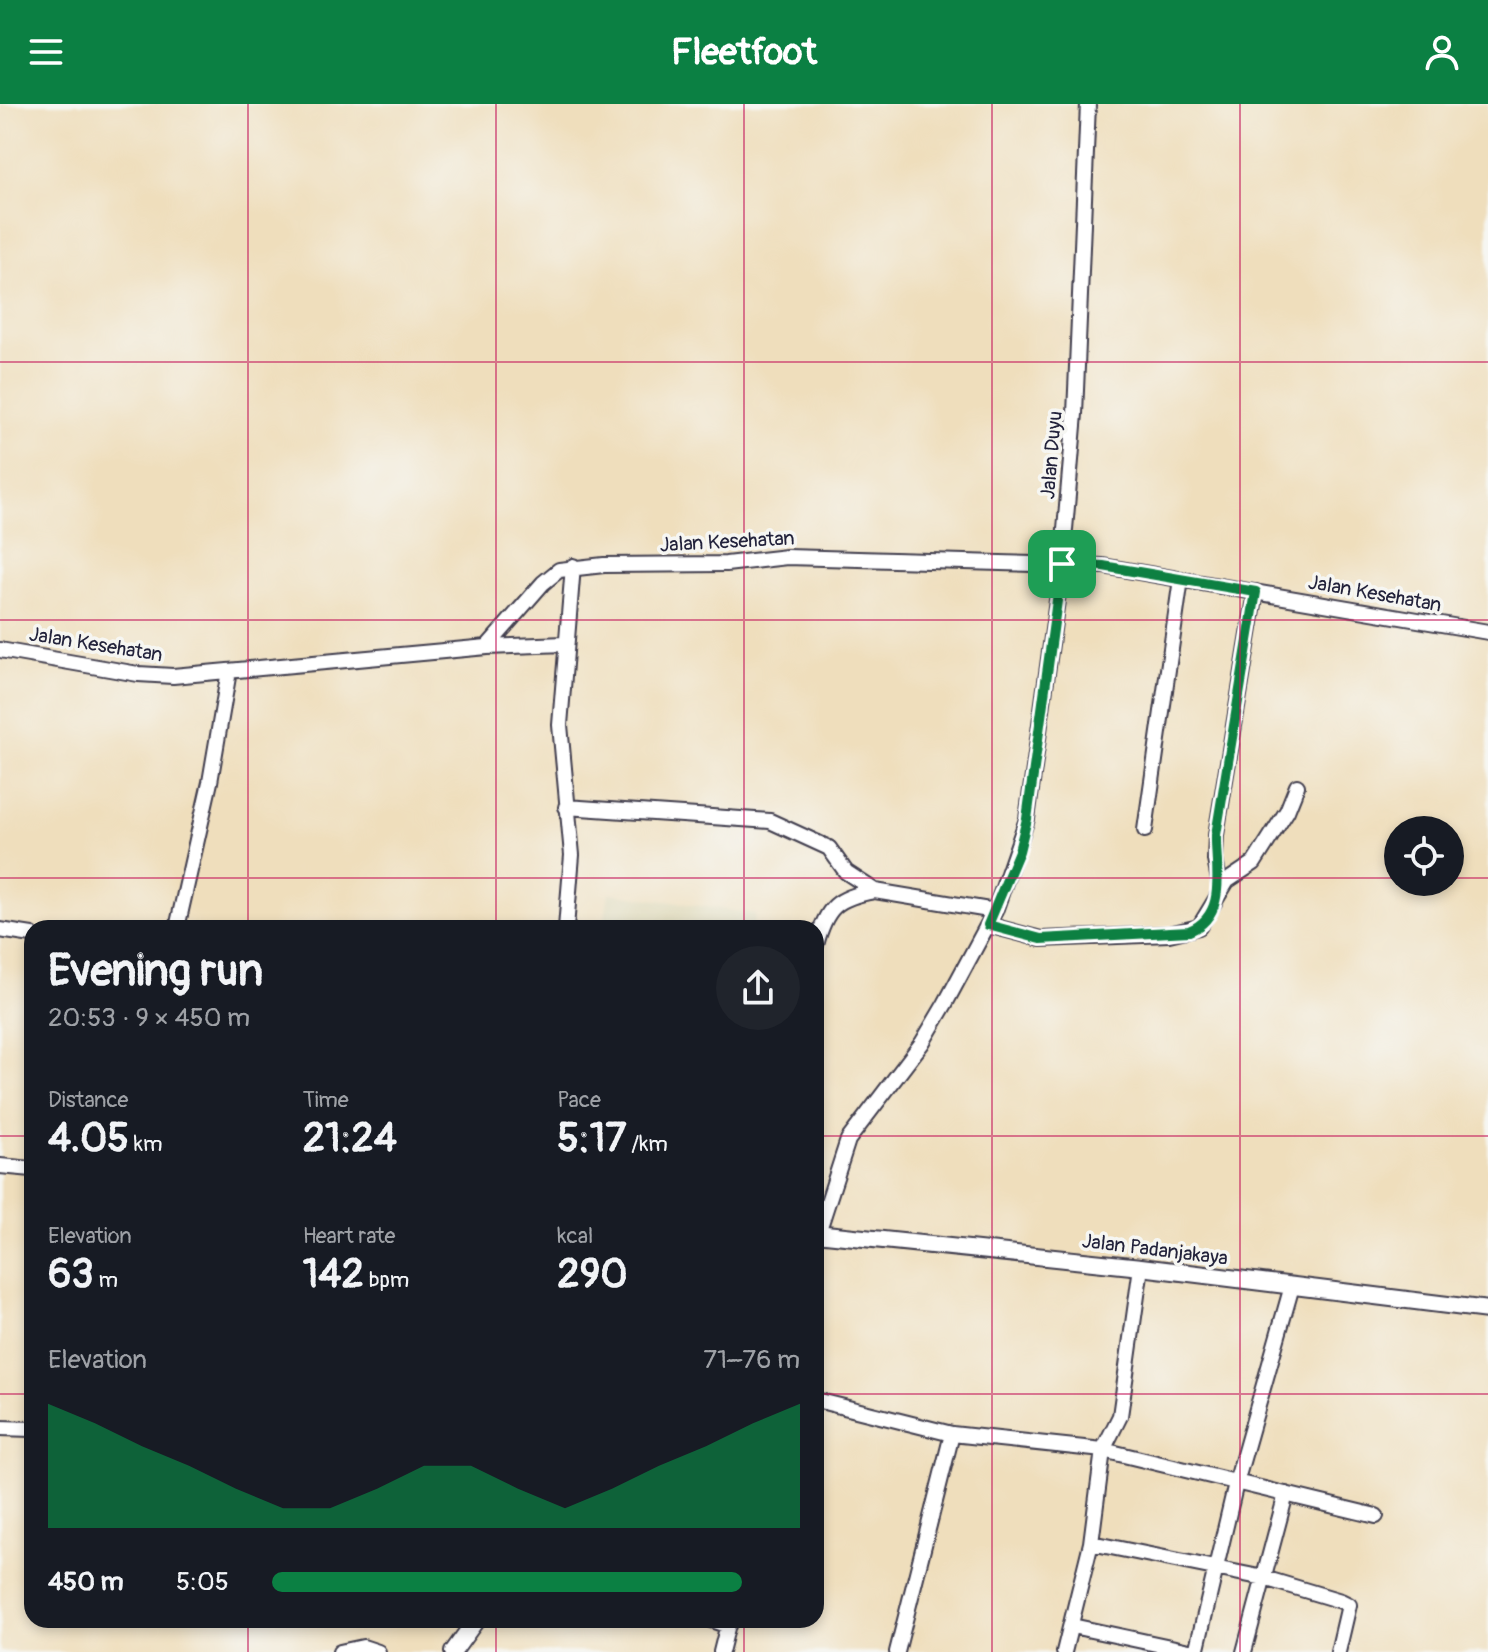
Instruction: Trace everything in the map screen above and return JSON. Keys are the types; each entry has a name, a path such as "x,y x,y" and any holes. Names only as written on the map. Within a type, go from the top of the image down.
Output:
{"street":[{"name":"Jalan Duyu","path":"824,1211 848,1140 922,1043 988,925 1027,819 1062,564 1079,358 1088,104"},
{"name":"Jalan Kesehatan","path":"573,566 726,564 787,557 1103,566 1488,632"},
{"path":"487,647 551,574 573,566 560,725 572,862 567,920"},
{"path":"1145,830 1181,579"},
{"path":"1221,890 1215,860 1216,835 1256,592"},
{"name":"Jalan Kesehatan","path":"0,650 147,675 229,671 487,647 565,644"},
{"path":"179,920 210,782 229,671"},
{"path":"988,925 1041,939 1184,932 1204,922 1232,876 1254,863 1287,811 1297,786"},
{"path":"566,807 770,821 829,848 846,872 875,891"},
{"path":"824,928 835,904 846,896 875,891 995,911"},
{"path":"0,930 24,934"},
{"path":"0,1166 24,1168"},
{"name":"Jalan Padanjakaya","path":"824,1236 1141,1267 1488,1310"},
{"path":"1064,1652 1091,1543 1103,1450 1120,1416 1141,1267"},
{"path":"1072,1626 1195,1652 1236,1483 1292,1286"},
{"path":"824,1402 952,1434 1103,1450 1376,1516"},
{"path":"0,1428 24,1429"},
{"path":"897,1652 952,1434"},
{"path":"1244,1652 1286,1494"},
{"path":"1091,1543 1264,1578 1349,1605 1338,1652"},
{"path":"453,1652 470,1628"},
{"path":"721,1652 727,1628"},
{"path":"340,1652 363,1647 378,1652"}],"shaded area":[{"path":"609,893 755,914 754,920 604,920"}],"route":[{"path":"1062,564 1103,566 1256,592 1216,835 1215,860 1221,890 1204,922 1189,931 1041,939 988,925 1019,851 1027,819 1062,564"}]}
